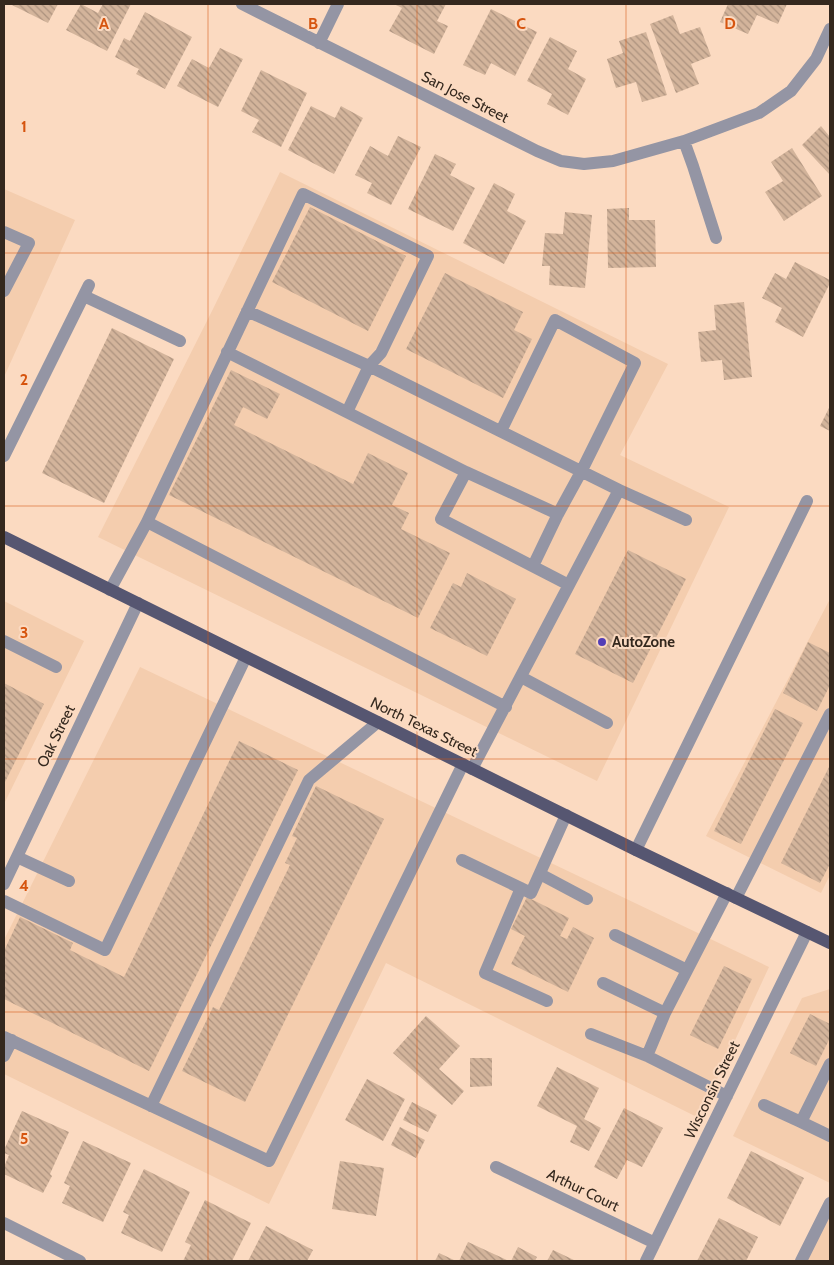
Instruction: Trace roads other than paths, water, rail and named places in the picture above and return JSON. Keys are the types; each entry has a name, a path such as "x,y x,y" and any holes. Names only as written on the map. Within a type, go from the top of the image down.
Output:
{"main road":[{"name":"North Texas Street","path":"4,537 566,816 830,943"}],"street":[{"name":"San Jose Street","path":"242,4 537,152 560,161 584,164 613,161 684,141 759,113 791,91 816,59 830,28"},
{"path":"319,43 338,4"},
{"path":"684,141 694,166 716,238"},
{"path":"110,590 147,522 302,194 428,256 381,353 369,366 347,412"},
{"path":"4,232 28,243 4,291"},
{"path":"4,456 86,290 180,341"},
{"path":"247,311 369,366 581,472 686,520"},
{"path":"501,431 555,320 635,362 533,566"},
{"path":"228,352 466,472 558,514"},
{"path":"466,472 441,519 569,585"},
{"path":"4,1056 8,1038 270,1161 468,767 506,707 619,490"},
{"path":"636,850 807,501"},
{"path":"147,522 506,707"},
{"name":"Oak Street","path":"4,884 138,603"},
{"path":"4,641 56,667"},
{"path":"4,901 105,950 246,657"},
{"path":"521,677 607,723"},
{"path":"647,1056 665,1013 687,970 731,896 830,714"},
{"path":"151,1106 309,780 378,722"},
{"path":"462,860 531,893 566,816"},
{"path":"17,857 69,881"},
{"path":"540,874 587,898"},
{"path":"521,888 485,973 547,1001"},
{"name":"Wisconsin Street","path":"646,1261 807,932"},
{"path":"615,936 687,970"},
{"path":"603,983 665,1013"},
{"path":"591,1034 647,1056 728,1096"},
{"path":"801,1122 830,1064"},
{"path":"764,1105 830,1136"},
{"name":"Arthur Court","path":"496,1166 656,1242"},
{"path":"801,1261 830,1203"},
{"path":"4,1223 80,1261"}],"place":[{"name":"AutoZone","path":"602,642"}]}
